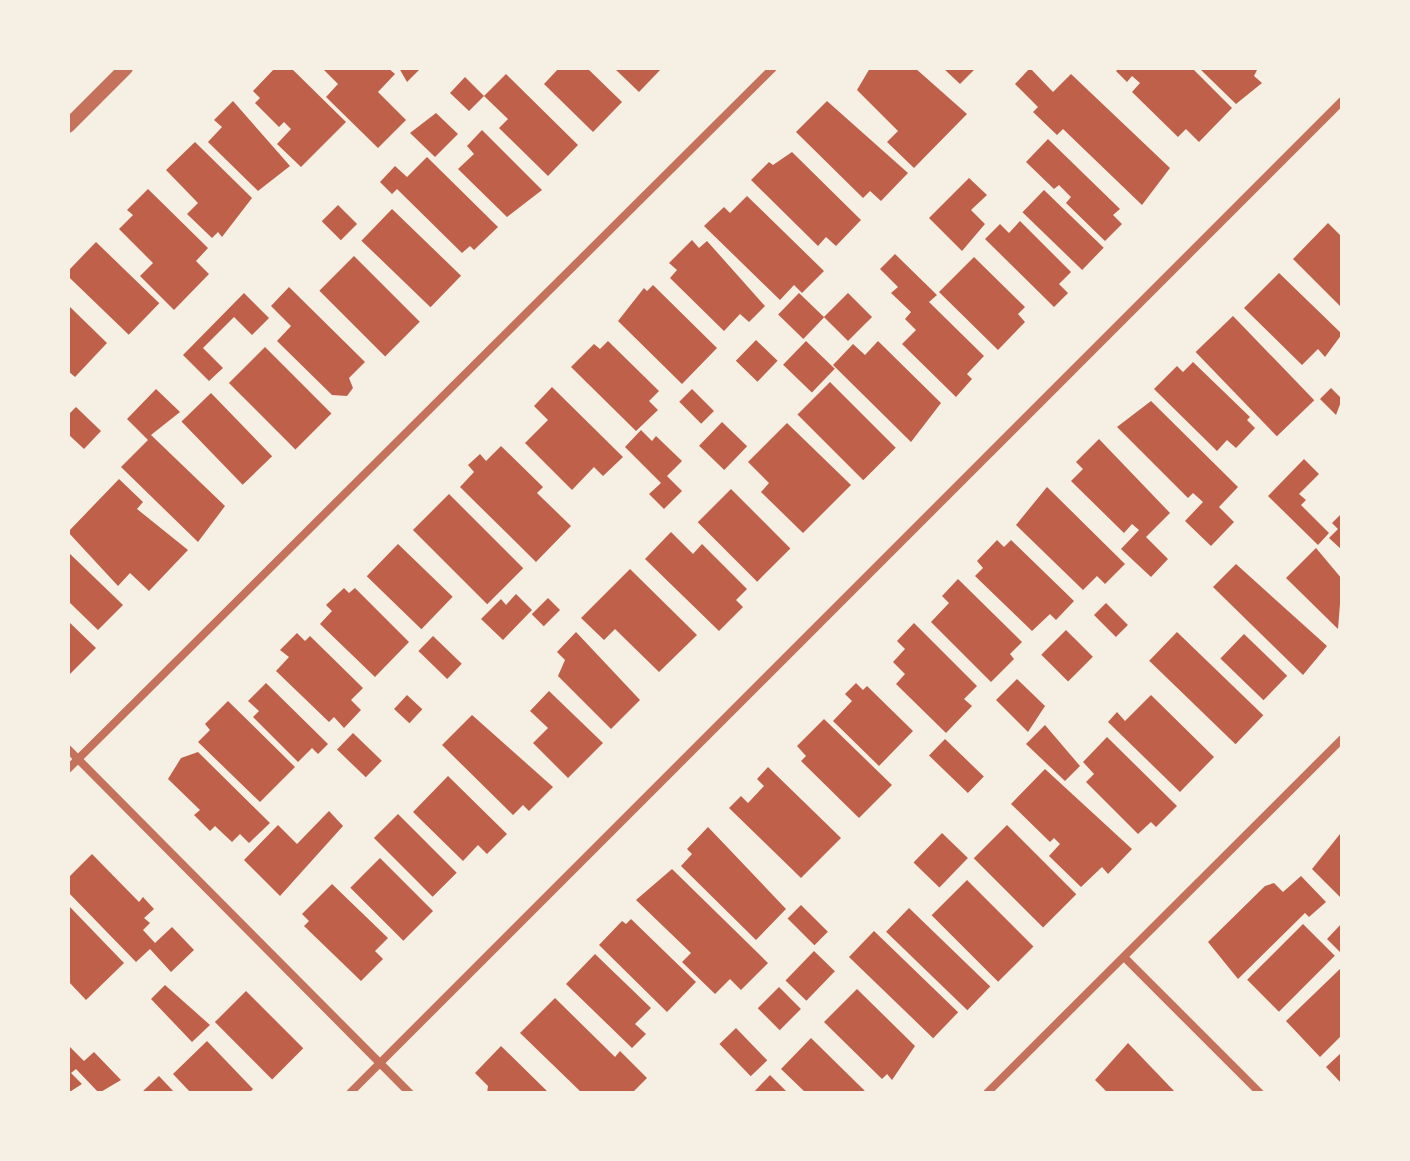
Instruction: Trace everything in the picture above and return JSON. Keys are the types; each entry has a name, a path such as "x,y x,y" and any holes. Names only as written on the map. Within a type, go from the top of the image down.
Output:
{"street":[{"path":"68,126 126,68"},
{"path":"68,769 773,68"},
{"path":"350,1093 1342,101"},
{"path":"987,1093 1342,739"},
{"path":"68,749 410,1093"},
{"path":"1124,957 1260,1093"}],"building":[{"path":"275,68 291,68 346,122 301,167 277,144 291,129 284,122 279,127 255,103 260,98 253,91"},
{"path":"322,68 388,68 395,74 378,92 406,120 378,148 326,97 338,84"},
{"path":"399,68 421,68 407,82"},
{"path":"559,68 587,68 622,102 593,132 544,84"},
{"path":"614,68 662,68 639,92"},
{"path":"870,68 915,68 967,114 914,168 887,142 898,131 857,90"},
{"path":"943,68 976,68 960,84"},
{"path":"1030,68 1053,92 1071,74 1170,168 1142,205 1063,129 1057,135 1033,112 1038,107 1015,84"},
{"path":"1119,68 1192,68 1232,108 1199,142 1186,129 1178,137 1132,92 1140,83 1132,76 1127,82 1116,71"},
{"path":"1199,68 1258,68 1254,76 1262,83 1236,104"},
{"path":"506,74 578,145 548,176 499,128 508,119 484,96"},
{"path":"465,77 484,96 469,111 450,93"},
{"path":"233,101 290,166 258,191 208,142 222,127 214,120"},
{"path":"827,101 908,173 881,201 870,191 863,198 796,132"},
{"path":"436,113 458,134 435,157 410,133"},
{"path":"482,130 542,190 507,217 458,169 474,154 467,146"},
{"path":"1048,139 1120,209 1113,215 1122,224 1105,241 1066,203 1071,197 1059,185 1054,189 1026,162"},
{"path":"195,142 252,198 222,237 218,232 212,238 187,214 198,203 166,170"},
{"path":"792,152 861,220 836,246 826,237 818,246 751,180 769,162 773,165"},
{"path":"427,157 498,227 474,250 470,246 462,253 397,189 392,194 380,182 395,166 407,177"},
{"path":"969,178 987,195 971,210 985,224 962,251 929,218"},
{"path":"148,189 208,248 196,261 209,274 174,310 140,276 153,263 119,229 133,215 127,210"},
{"path":"1044,190 1104,248 1082,270 1022,212"},
{"path":"747,196 824,271 802,293 794,285 780,300 704,226 724,207 730,213"},
{"path":"338,205 357,224 341,240 322,221"},
{"path":"392,209 461,276 430,307 361,241"},
{"path":"1020,221 1071,272 1059,284 1068,293 1054,307 985,239 1000,224 1009,233"},
{"path":"1328,223 1342,237 1342,308 1293,259"},
{"path":"692,240 699,248 707,241 765,306 749,322 740,314 724,331 670,278 677,270 669,263"},
{"path":"96,242 159,303 129,335 68,276 68,271"},
{"path":"895,254 937,295 929,302 984,356 967,374 972,379 956,397 902,344 916,330 905,319 911,312 891,293 898,287 880,269"},
{"path":"354,256 420,322 385,356 319,291"},
{"path":"974,257 1025,307 1018,314 1025,322 998,350 939,292"},
{"path":"1279,273 1342,334 1325,357 1318,349 1302,365 1244,308"},
{"path":"653,285 717,348 682,384 618,321 644,288 647,291"},
{"path":"289,287 365,362 349,378 353,388 347,396 332,395 277,341 291,326 271,306"},
{"path":"244,293 269,318 252,335 234,317 203,348 223,368 209,381 183,355"},
{"path":"799,293 824,317 803,339 778,315"},
{"path":"848,293 872,317 848,341 824,317"},
{"path":"68,305 107,343 75,377 68,371"},
{"path":"1233,316 1314,400 1277,436 1196,352"},
{"path":"756,340 778,361 757,382 736,361"},
{"path":"608,341 659,391 649,401 658,410 636,431 571,367 594,344 600,349"},
{"path":"806,341 835,369 812,393 783,365"},
{"path":"878,341 941,403 911,442 833,365 853,344 865,355"},
{"path":"265,347 331,413 295,450 229,383"},
{"path":"1193,362 1250,417 1247,420 1255,428 1236,448 1227,440 1217,451 1154,389 1177,366 1183,372"},
{"path":"830,382 896,448 863,480 797,415"},
{"path":"552,387 623,457 603,476 594,467 572,490 525,443 548,420 534,406"},
{"path":"1331,388 1342,399 1336,415 1320,399"},
{"path":"156,389 180,412 151,435 225,506 198,542 121,467 148,440 127,419"},
{"path":"692,389 714,411 701,424 679,402"},
{"path":"211,393 272,456 243,485 182,421"},
{"path":"1151,401 1238,487 1219,507 1234,522 1211,546 1185,521 1203,502 1193,493 1188,498 1117,427"},
{"path":"76,407 101,431 84,449 68,434 68,415"},
{"path":"722,422 747,446 724,470 699,446"},
{"path":"787,423 851,485 803,533 761,492 769,483 748,462"},
{"path":"641,430 652,441 656,436 682,461 667,476 682,491 664,509 649,494 661,483 625,447"},
{"path":"1099,439 1170,513 1146,537 1168,559 1151,577 1121,549 1139,530 1132,524 1124,533 1071,481 1083,469 1076,462"},
{"path":"501,446 543,487 537,493 571,526 536,562 460,487 474,472 468,465 480,454 486,461"},
{"path":"1304,459 1319,474 1299,494 1306,500 1301,505 1329,533 1318,545 1268,496"},
{"path":"119,479 143,502 137,509 188,550 149,591 130,573 118,586 68,532"},
{"path":"1047,487 1125,564 1105,584 1097,576 1083,590 1016,525"},
{"path":"731,489 790,548 757,582 698,522"},
{"path":"449,494 523,568 487,604 413,530"},
{"path":"1342,513 1342,550 1329,538 1338,529 1332,523"},
{"path":"671,532 693,554 702,544 747,589 736,600 743,607 719,631 645,559"},
{"path":"997,540 1004,547 1011,540 1074,601 1056,620 1050,614 1032,631 975,576 983,568 977,561"},
{"path":"398,544 453,597 421,629 367,576"},
{"path":"1316,548 1342,579 1338,629 1286,578"},
{"path":"68,552 123,605 98,630 68,601"},
{"path":"1236,564 1327,646 1303,675 1213,587"},
{"path":"630,569 697,635 659,672 615,629 604,640 581,618"},
{"path":"958,579 1022,642 1010,654 1014,659 991,682 931,622 949,603 942,596"},
{"path":"344,588 349,593 355,588 409,642 375,677 320,624 332,611 326,605"},
{"path":"516,594 532,610 503,640 481,619 501,599 506,605"},
{"path":"548,598 560,610 544,626 532,614"},
{"path":"1106,603 1128,625 1116,637 1094,615"},
{"path":"68,621 96,648 68,676"},
{"path":"914,623 977,686 964,699 972,706 946,733 896,684 905,674 893,662 905,649 897,641"},
{"path":"1066,630 1093,657 1068,682 1041,655"},
{"path":"576,632 640,700 611,729 558,676 565,660 557,652"},
{"path":"1177,632 1263,715 1236,744 1149,661"},
{"path":"297,633 305,641 310,636 363,688 351,700 361,710 344,728 334,717 329,722 276,671 289,657 280,650"},
{"path":"1244,634 1287,676 1264,700 1220,658"},
{"path":"433,636 462,664 447,679 418,651"},
{"path":"1017,679 1045,706 1028,732 996,700"},
{"path":"266,683 328,744 318,754 312,748 298,762 253,717 259,711 248,701"},
{"path":"856,683 863,690 867,686 913,731 879,766 833,721 852,701 845,694"},
{"path":"549,691 603,743 568,778 533,743 548,728 530,711"},
{"path":"407,695 422,709 409,723 394,709"},
{"path":"1151,695 1214,757 1180,792 1108,722 1117,712 1125,721"},
{"path":"228,701 295,767 260,802 198,742 210,730 205,724"},
{"path":"472,715 553,787 529,811 523,805 513,815 442,745"},
{"path":"824,719 892,785 859,818 801,761 806,756 797,746"},
{"path":"1045,725 1080,766 1065,781 1026,744"},
{"path":"353,733 382,761 366,777 337,750"},
{"path":"1107,737 1177,806 1156,827 1151,822 1138,834 1086,782 1094,774 1083,762"},
{"path":"945,739 984,777 968,793 929,756"},
{"path":"198,752 270,823 249,843 240,834 232,842 215,826 210,831 194,815 200,810 168,779 181,758"},
{"path":"768,767 841,838 801,878 729,808 741,796 748,803 764,786 757,779"},
{"path":"1045,769 1132,849 1108,874 1102,867 1081,887 1049,856 1060,844 1054,838 1050,842 1011,804"},
{"path":"448,776 507,834 487,854 478,845 463,861 413,812"},
{"path":"329,811 343,826 280,896 244,860 278,825 297,844"},
{"path":"398,814 457,873 433,897 374,838"},
{"path":"1007,825 1076,894 1043,928 974,858"},
{"path":"708,827 786,909 756,940 681,866 692,854 687,849"},
{"path":"942,833 968,858 939,888 914,862"},
{"path":"1340,834 1342,837 1342,899 1312,869"},
{"path":"92,854 139,902 143,897 154,909 144,918 150,923 143,930 155,943 172,927 194,950 171,972 150,949 136,962 68,892 68,878"},
{"path":"380,858 433,911 403,941 350,888"},
{"path":"672,869 768,963 741,990 730,979 715,994 682,962 691,953 636,900"},
{"path":"1301,876 1326,902 1309,917 1305,913 1238,979 1208,942 1265,886 1274,883 1283,892"},
{"path":"967,880 1033,946 998,982 932,915"},
{"path":"332,884 388,938 375,951 383,959 361,981 304,926 309,921 302,914"},
{"path":"68,905 124,963 86,1000 68,981"},
{"path":"801,905 828,932 814,945 788,918"},
{"path":"909,908 990,986 967,1010 886,932"},
{"path":"631,919 696,982 667,1012 599,945 622,921 626,924"},
{"path":"1342,923 1342,954 1327,939"},
{"path":"1303,924 1335,956 1279,1012 1247,980"},
{"path":"874,931 958,1012 933,1038 849,957"},
{"path":"814,951 835,971 806,1001 786,980"},
{"path":"595,954 651,1008 635,1024 646,1034 632,1048 566,984"},
{"path":"1342,967 1342,1035 1320,1057 1286,1021"},
{"path":"165,985 210,1025 192,1042 151,999"},
{"path":"779,987 801,1009 780,1030 758,1008"},
{"path":"857,989 915,1046 892,1080 887,1074 882,1079 824,1022"},
{"path":"246,991 303,1048 272,1079 215,1022"},
{"path":"555,998 615,1057 620,1051 647,1078 632,1093 582,1093 520,1033"},
{"path":"736,1028 767,1060 751,1076 719,1044"},
{"path":"811,1038 867,1093 806,1093 781,1069"},
{"path":"207,1041 253,1089 249,1093 191,1093 173,1074"},
{"path":"1128,1043 1176,1093 1108,1093 1095,1080"},
{"path":"68,1045 84,1061 94,1052 121,1080 99,1093 76,1069 71,1073 82,1084 68,1093"},
{"path":"501,1046 549,1093 487,1093 488,1086 475,1073"},
{"path":"1342,1052 1342,1084 1326,1067"},
{"path":"770,1075 788,1093 753,1093"},
{"path":"159,1076 175,1093 141,1093"}]}
